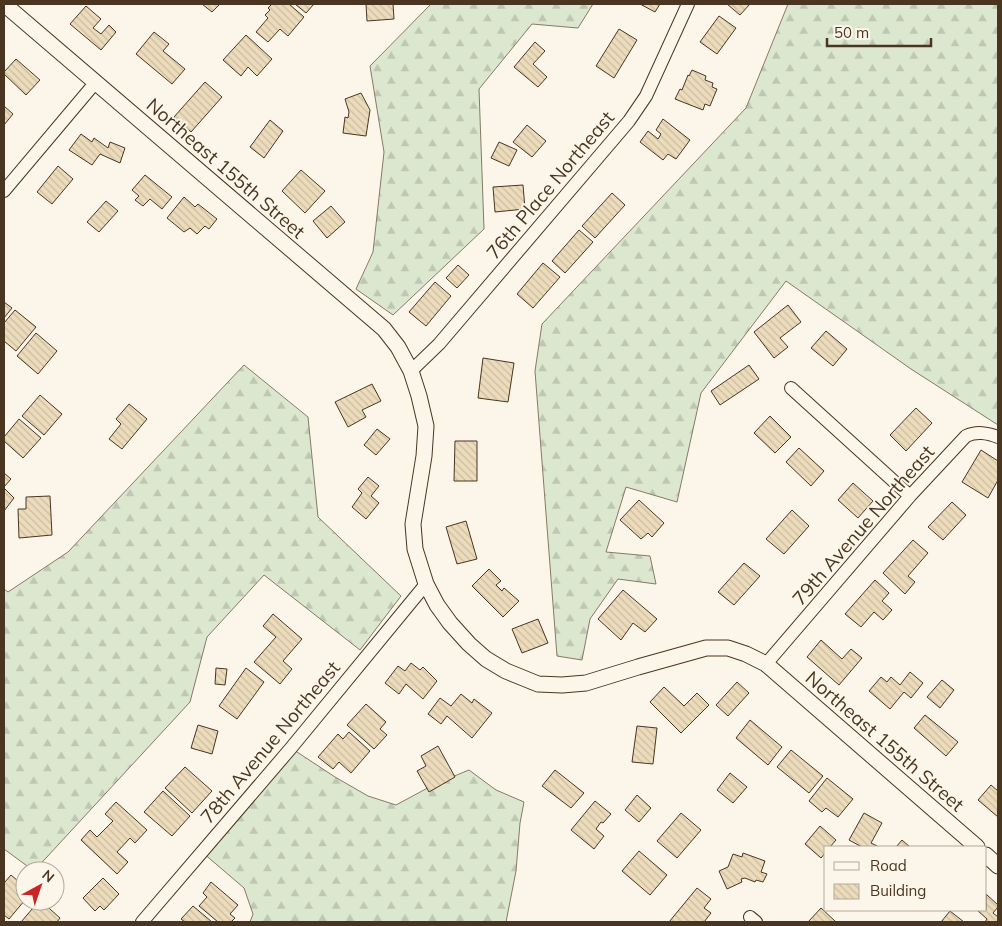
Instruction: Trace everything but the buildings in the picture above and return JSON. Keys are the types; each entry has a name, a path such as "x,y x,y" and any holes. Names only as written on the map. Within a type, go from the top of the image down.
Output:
{"street":[{"name":"Northeast 155th Street","path":"4,4 384,329 398,347 412,371 426,426 424,456 413,524 415,549 426,584 437,605 450,624 486,659 506,671 538,684 562,686 586,683 638,666 706,648 728,648 746,654 766,664 976,846"},
{"name":"76th Place Northeast","path":"412,371 439,344 629,121 646,96 688,4"},
{"path":"4,191 95,83"},
{"path":"791,388 910,496"},
{"name":"79th Avenue Northeast","path":"766,664 910,496 966,436 980,433 998,437"},
{"name":"78th Avenue Northeast","path":"142,922 291,748 426,584"},
{"path":"987,856 998,866"}],"green space":[{"path":"431,4 593,4 578,28 532,24 479,89 484,229 393,315 356,289 373,252 384,152 370,66"},
{"path":"788,4 998,4 998,425 911,369 786,281 701,393 677,502 626,487 606,552 650,556 656,584 618,579 590,619 582,660 557,656 535,371 542,324 746,108"},
{"path":"244,365 308,417 318,517 401,596 360,650 264,575 207,637 190,702 43,861 20,861 4,849 4,589 8,592 68,552"},
{"path":"291,748 368,796 396,805 435,784 469,770 496,790 524,802 520,823 516,871 506,922 250,922 253,914 244,888 202,852"}]}
